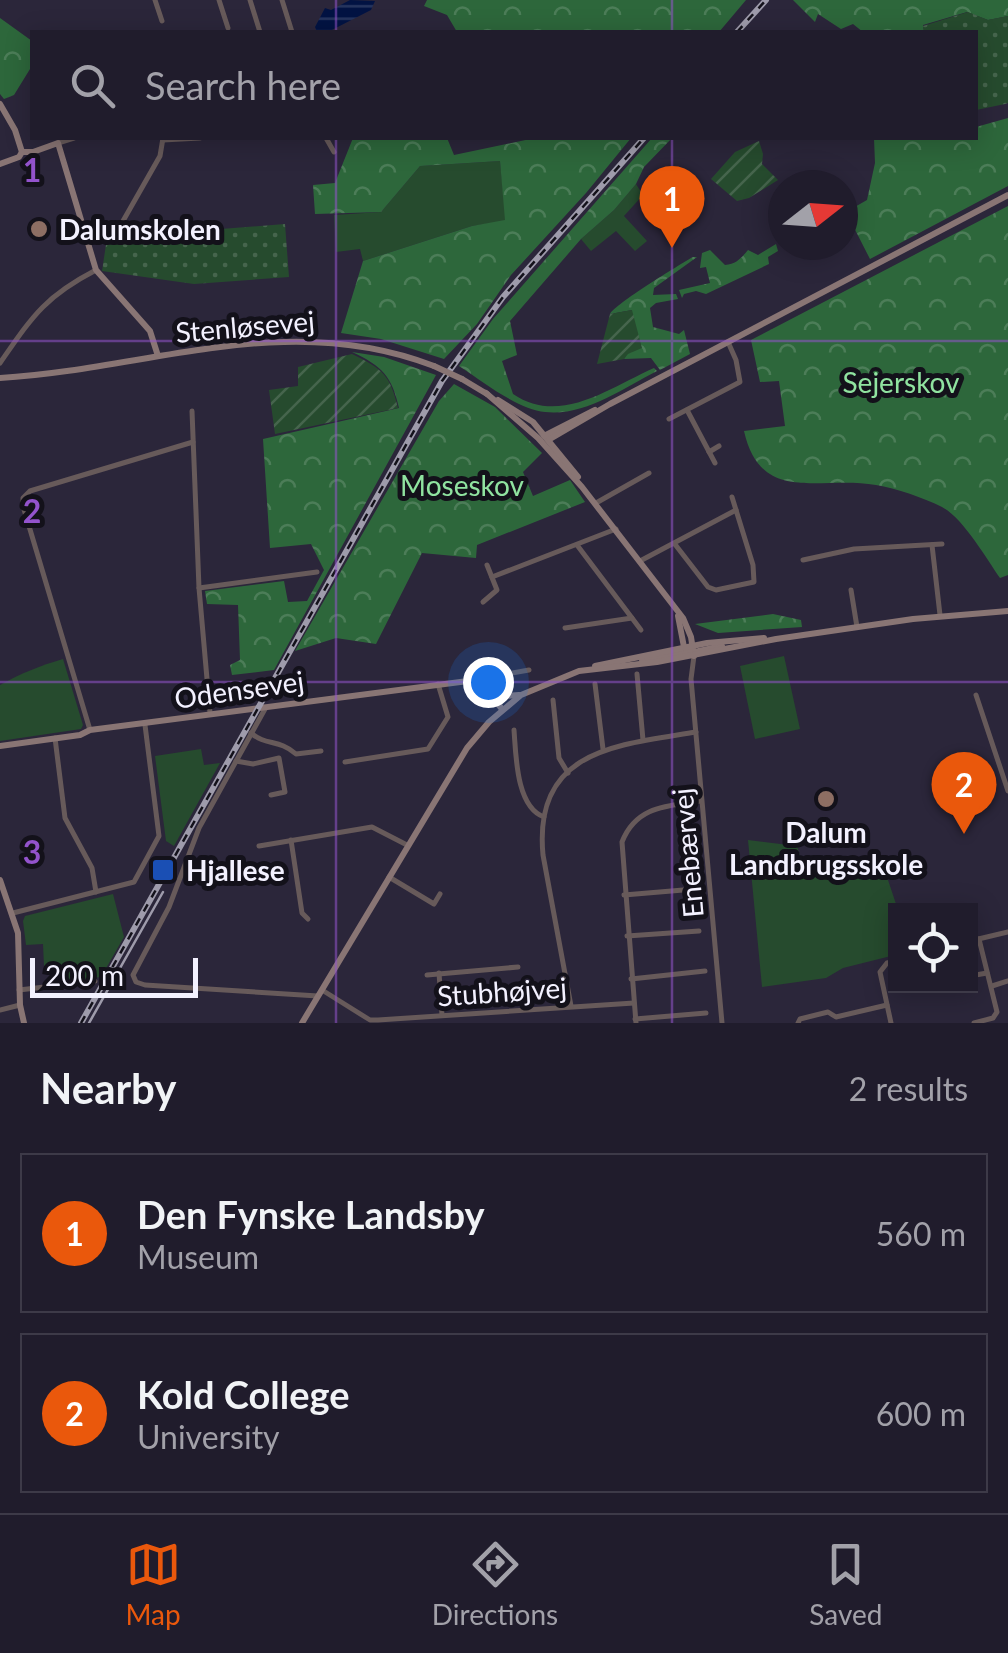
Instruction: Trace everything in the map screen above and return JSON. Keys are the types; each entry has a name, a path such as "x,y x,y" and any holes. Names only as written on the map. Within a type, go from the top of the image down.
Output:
{"street":[{"path":"156,0 162,21"},
{"path":"219,0 228,28"},
{"path":"250,0 259,30"},
{"path":"282,0 291,30"},
{"path":"0,104 16,130 22,152"},
{"path":"0,164 22,152 68,140"},
{"path":"84,233 119,228 160,156 163,140"},
{"path":"327,140 334,152"},
{"path":"58,143 96,270 150,331 158,356"},
{"path":"689,652 687,626 546,439 1008,195"},
{"path":"0,364 48,299 96,270"},
{"name":"Stenløsevej","path":"0,378 274,341 318,340 369,347 434,366 486,393 546,439"},
{"path":"669,419 740,382 728,342"},
{"path":"687,410 715,463"},
{"path":"192,411 199,588 210,714"},
{"path":"90,730 22,501 32,490 193,442"},
{"path":"709,452 719,446"},
{"path":"596,503 649,473"},
{"path":"674,543 708,587 716,590 748,586 756,577 732,496"},
{"path":"640,561 736,510"},
{"path":"492,577 616,530"},
{"path":"803,560 854,549 942,544"},
{"path":"577,545 641,630"},
{"path":"932,546 940,615"},
{"path":"483,602 497,590 488,565"},
{"path":"199,588 317,572"},
{"path":"851,590 856,627"},
{"path":"302,1023 467,748 520,695 610,661 940,615 1008,611"},
{"path":"565,628 632,618"},
{"path":"579,671 622,667 742,639 776,638"},
{"name":"Enebærvej","path":"689,652 722,1023"},
{"name":"Odensevej","path":"484,686 495,676 529,670"},
{"path":"638,674 643,740"},
{"name":"Odensevej","path":"0,746 80,735 90,730 468,681 502,696 520,695"},
{"path":"345,762 428,749 448,717 438,684"},
{"path":"595,684 603,749"},
{"path":"484,686 502,709"},
{"path":"976,695 1008,791"},
{"path":"554,700 559,758 568,773"},
{"path":"266,708 199,828 169,907 133,973 134,980 144,985 320,993"},
{"path":"13,913 134,882 160,836 145,725"},
{"path":"514,730 528,804 536,814 545,817"},
{"path":"571,1006 543,855 545,817 558,786 568,773 603,749 696,732"},
{"path":"252,734 261,742 284,743 296,754 321,751"},
{"path":"54,738 65,818 92,868 96,892"},
{"path":"352,752 354,761"},
{"path":"236,762 253,764 280,758 285,792 271,794"},
{"path":"702,800 655,808 631,824 621,852 636,1021 706,1013"},
{"path":"258,846 372,827 407,845"},
{"path":"291,840 302,913 308,919"},
{"path":"388,876 434,904 440,894"},
{"path":"0,882 13,913 20,951 24,1023"},
{"path":"624,895 695,889"},
{"path":"627,936 699,931"},
{"path":"974,1023 993,1018 997,1012 979,939 1008,932"},
{"path":"888,965 880,969 891,1023"},
{"path":"426,974 518,967"},
{"path":"632,979 705,971"},
{"path":"978,975 988,973"},
{"path":"439,974 442,1015"},
{"path":"20,990 95,980"},
{"path":"990,986 1008,981"},
{"name":"Stubhøjvej","path":"320,993 370,1021 634,1003"},
{"path":"0,1010 20,1005"},
{"path":"798,1023 828,1012 836,1016 886,1005"}],"green space":[{"path":"427,0 746,0 721,30 456,30 447,15 424,6"},
{"path":"793,0 1008,0 1008,16 988,20 967,12 923,25 924,30 860,30 853,24 841,29 818,14 815,22"},
{"path":"968,12 988,20 1008,16 1008,103 978,110 978,30 924,30 923,26"},
{"path":"0,18 30,40 30,69 14,95 4,99 0,94"},
{"path":"1008,118 1008,186 870,259 858,236 858,205 867,200 875,163 874,140 978,140 978,126"},
{"path":"352,140 448,140 454,155 525,140 629,140 511,275 477,324 444,359 381,339 341,333 363,261 472,226 505,220 500,161 420,166 381,212 315,214 313,185 335,183"},
{"path":"650,140 670,140 644,167 636,184 614,210 581,239 510,321 517,355 502,361 513,394 549,406 584,401 654,368 657,371 590,405 573,410 537,411 496,391 459,366 493,319"},
{"path":"759,141 762,164 768,170 768,186 737,201 711,179 735,152"},
{"path":"500,161 506,221 472,226 363,261 360,249 336,252 334,215 381,212 420,166"},
{"path":"636,184 643,195 624,216 647,241 635,251 616,231 591,251 581,239"},
{"name":"Sejerskov","path":"1008,206 1008,575 1000,578 966,529 942,507 876,485 778,478 764,470 752,454 744,431 785,426 779,381 760,382 751,340"},
{"path":"285,224 289,277 194,284 102,271 107,238"},
{"path":"768,249 769,264 706,294 696,291 682,298 679,290 710,283 706,267 700,268 702,253 710,250 725,265 736,262 748,250 758,255"},
{"path":"697,257 654,288 653,295 676,294 678,299 650,308 653,327 679,334 684,330 690,354 660,370 651,358 624,359 632,310 610,314"},
{"path":"632,310 642,348 624,359 597,364 610,314"},
{"name":"Moseskov","path":"352,352 384,357 436,375 274,670 232,675 230,665 240,660 238,605 207,604 205,591 284,581 288,602 307,601 324,570 311,544 270,548 263,439 399,408 384,373"},
{"path":"352,354 384,374 398,408 275,434 269,390 298,386 298,367"},
{"name":"Moseskov","path":"454,384 495,407 542,453 523,472 533,496 570,480 585,502 477,545 476,558 422,553 376,644 336,638 295,651 439,401"},
{"path":"773,614 801,620 802,627 718,633 695,624"},
{"path":"784,656 800,729 755,739 740,666"},
{"path":"63,659 81,729 0,741 0,685"},
{"path":"201,749 204,765 220,763 174,846 166,841 155,756"},
{"path":"748,840 797,846 806,875 867,859 876,877 886,874 896,903 888,903 888,957 843,968 826,978 762,987"},
{"path":"113,894 124,937 101,977 63,981 61,965 44,966 43,944 26,945 25,916"}],"shaded area":[{"path":"350,0 375,1 371,10 332,30 316,30 325,8 331,10"}],"tram line":[{"path":"89,1023 163,892"}],"railway":[{"path":"739,30 766,0"},
{"path":"81,1023 442,381 503,297 642,140"}],"place":[{"name":"Dalumskolen","path":"39,229"},
{"name":"Den Fynske Landsby","path":"672,248"},
{"name":"Dalum Landbrugsskole","path":"826,799"},
{"name":"Kold College","path":"964,834"},
{"name":"Hjallese","path":"163,870"}]}
